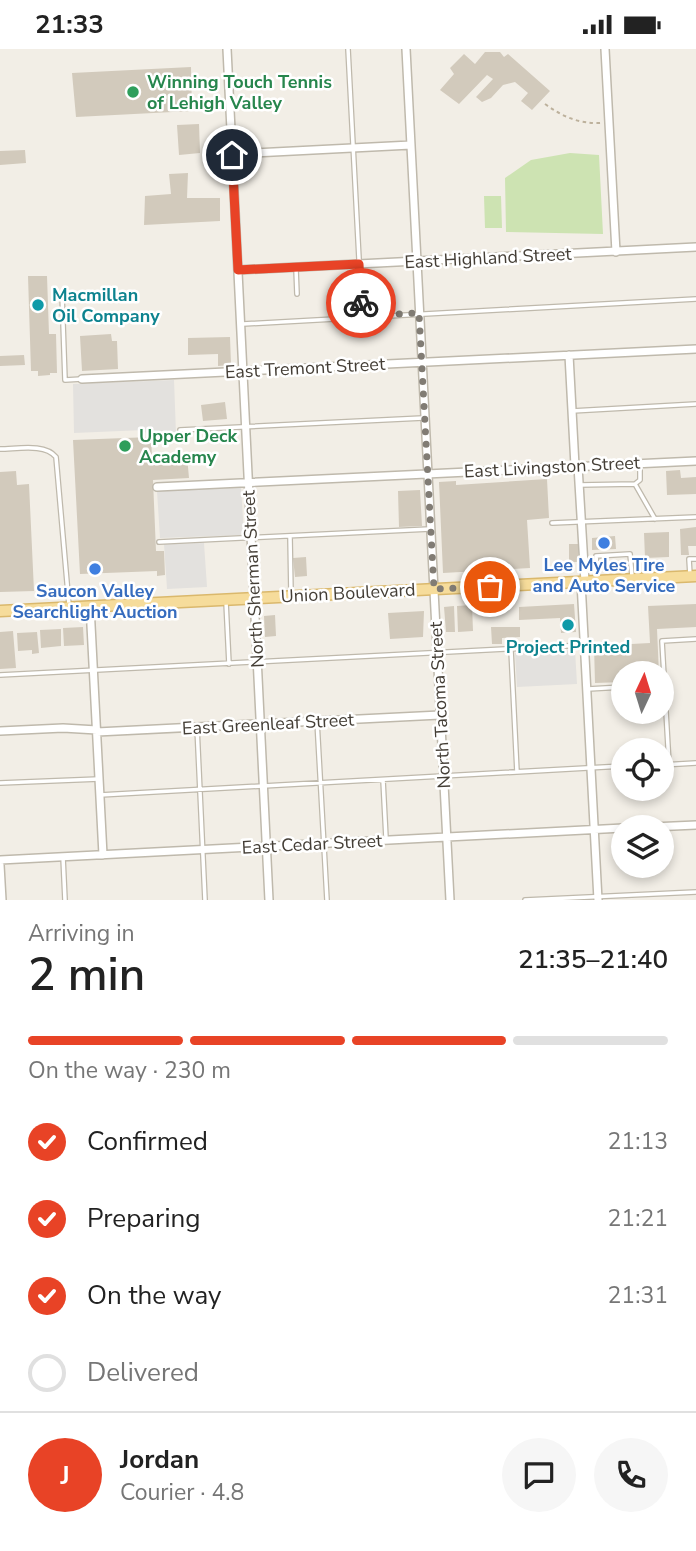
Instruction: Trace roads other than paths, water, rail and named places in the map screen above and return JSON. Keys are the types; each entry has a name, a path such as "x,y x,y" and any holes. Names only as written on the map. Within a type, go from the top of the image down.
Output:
{"main road":[{"name":"Union Boulevard","path":"0,611 693,576"}],"street":[{"name":"North Sherman Street","path":"227,49 269,900"},
{"name":"North Tacoma Street","path":"406,49 450,900"},
{"path":"605,49 616,251"},
{"path":"232,155 411,145"},
{"name":"East Highland Street","path":"238,270 696,247"},
{"name":"East Tremont Street","path":"82,379 696,349"},
{"path":"569,355 581,522 584,645 598,898"},
{"name":"East Livingston Street","path":"157,487 696,461"},
{"path":"90,607 103,855"},
{"name":"East Greenleaf Street","path":"0,731 63,728 97,731 440,715"},
{"path":"674,826 696,825"},
{"name":"East Cedar Street","path":"0,860 611,828"},
{"path":"0,866 2,900"}],"lane":[{"path":"348,49 362,316"},
{"path":"296,267 297,294"},
{"path":"62,294 65,380 82,379"},
{"path":"240,324 696,299"},
{"path":"572,411 696,404"},
{"path":"180,430 425,418"},
{"path":"0,449 43,449 52,452 56,457 69,607"},
{"path":"579,485 635,484 640,479 640,463"},
{"path":"635,484 654,519"},
{"path":"552,523 696,517"},
{"path":"159,542 431,529"},
{"path":"290,537 291,596"},
{"path":"598,581 596,556 630,554 632,580"},
{"path":"693,576 689,559 696,559"},
{"path":"226,600 229,664"},
{"path":"662,661 662,641 696,639"},
{"path":"0,675 584,645"},
{"path":"512,650 517,772"},
{"path":"586,689 611,688"},
{"path":"317,721 327,900"},
{"path":"197,727 205,900"},
{"path":"674,764 696,763"},
{"path":"100,795 611,767"},
{"path":"0,783 99,779"},
{"path":"383,779 386,840"},
{"path":"63,856 65,900"},
{"path":"525,900 696,892"},
{"path":"655,894 657,900"}],"place":[{"name":"Winning Touch Tennis of Lehigh Valley","path":"133,92"},
{"name":"Macmillan Oil Company","path":"38,305"},
{"name":"Upper Deck Academy","path":"125,446"},
{"name":"Lee Myles Tire and Auto Service","path":"604,543"},
{"name":"Saucon Valley Searchlight Auction","path":"95,569"},
{"name":"Project Printed","path":"568,625"}]}
